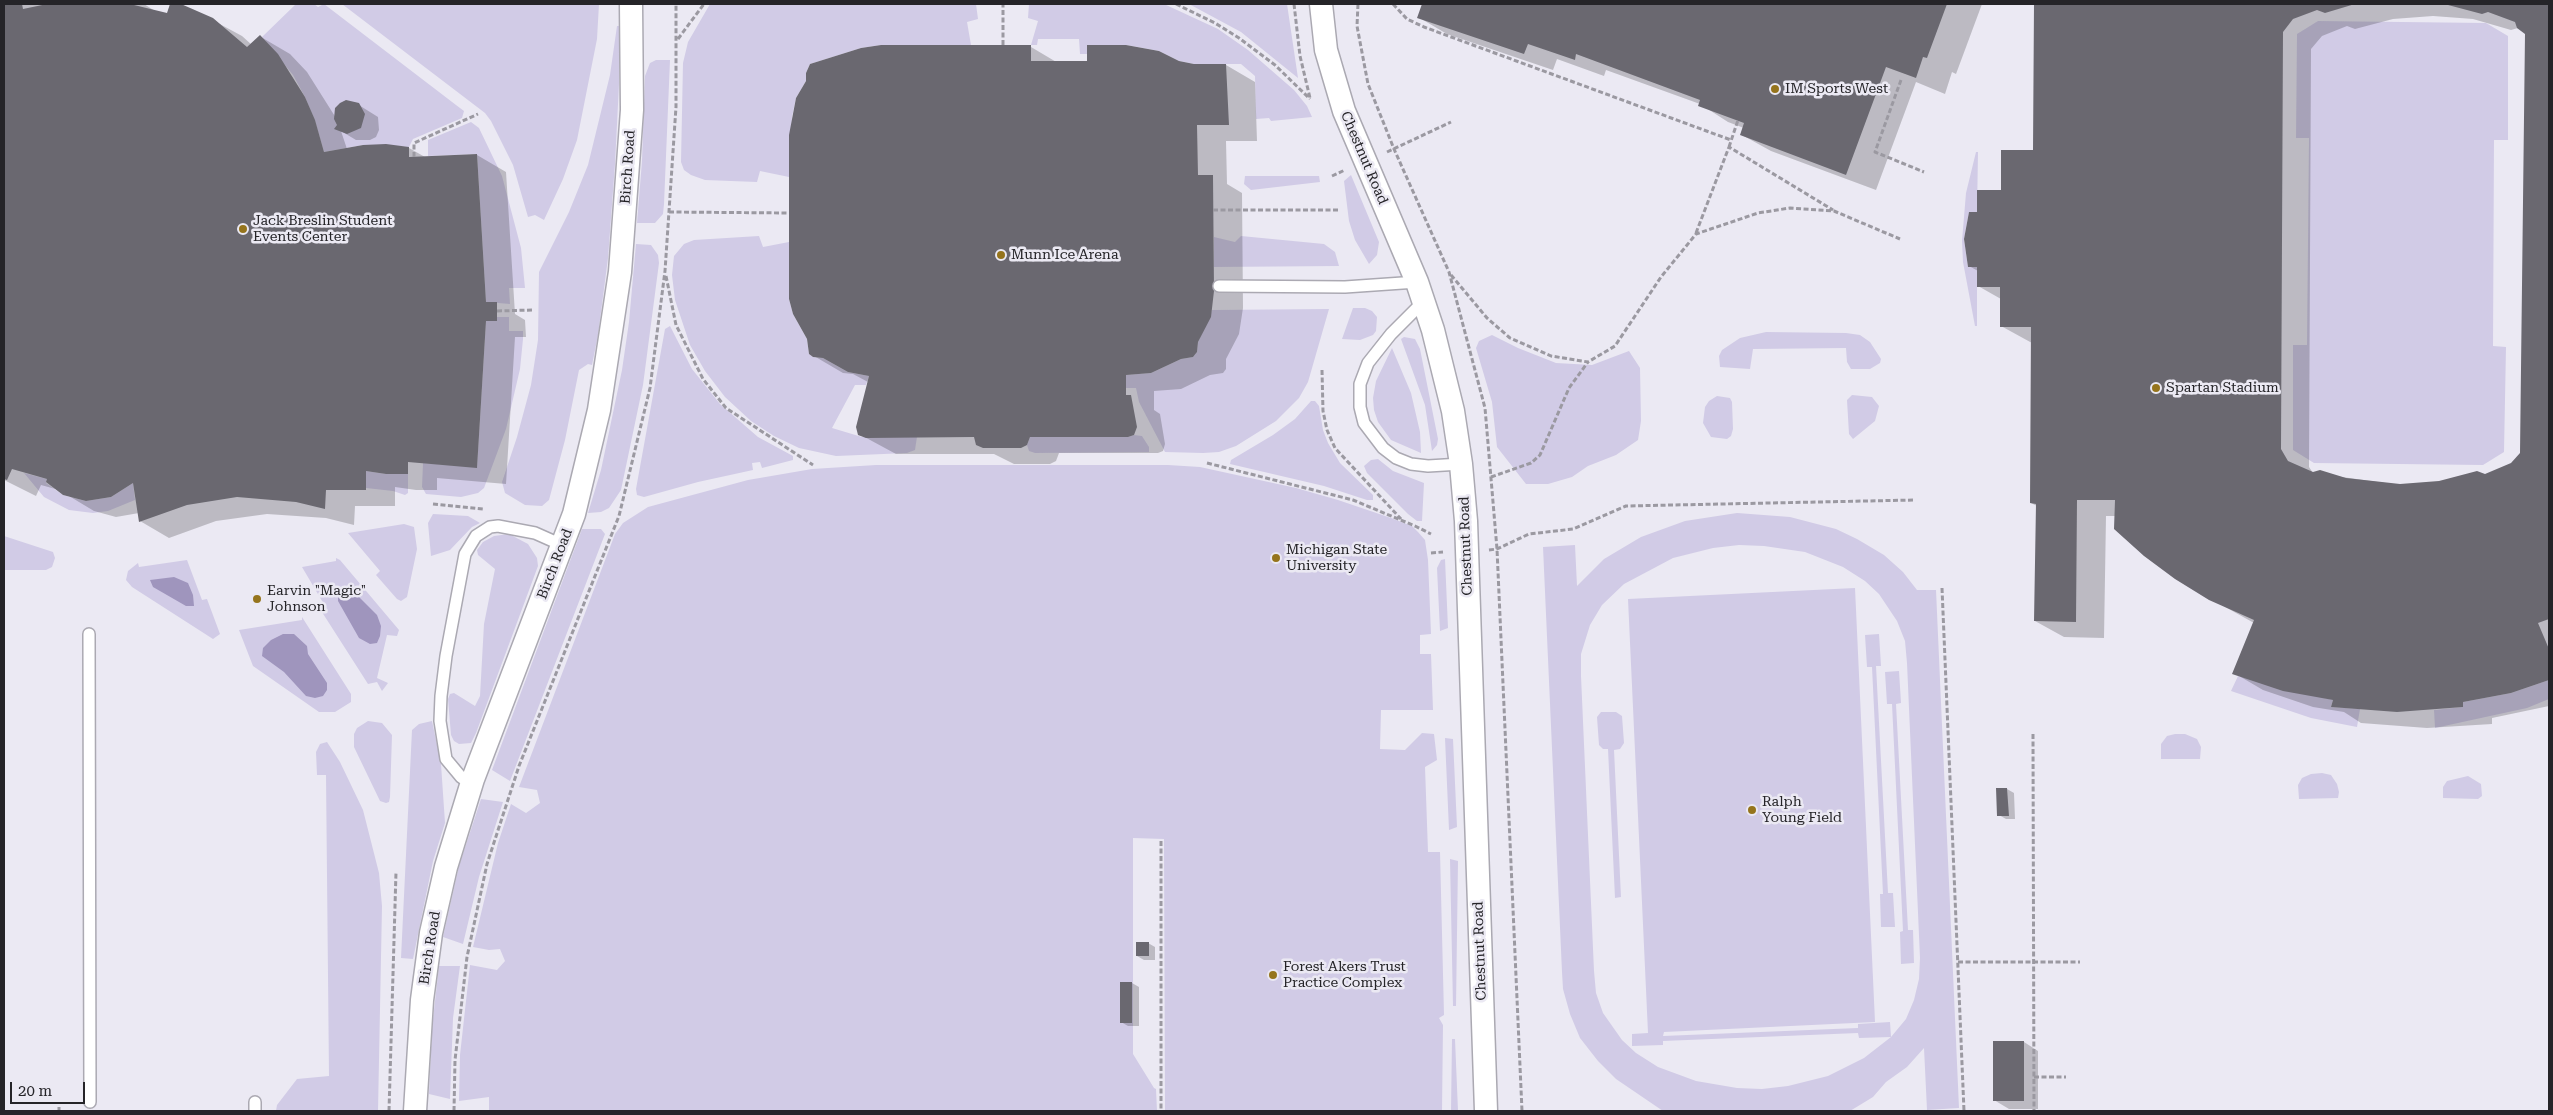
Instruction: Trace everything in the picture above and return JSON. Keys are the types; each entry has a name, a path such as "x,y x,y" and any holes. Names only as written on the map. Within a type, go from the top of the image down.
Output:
{"street":[{"name":"Birch Road","path":"415,1111 422,1000 431,933 446,866 471,784 574,514 599,410 620,272 632,110 631,4"},
{"name":"Chestnut Road","path":"1321,4 1326,50 1334,81 1420,292 1442,360 1461,464 1466,551 1486,1111"}],"lane":[{"path":"1219,286 1345,287 1420,292"},
{"path":"1420,292 1368,363 1360,384 1360,407 1364,423 1383,448 1396,458 1411,464 1428,466 1461,464"},
{"path":"471,784 461,777 446,759 440,721 440,696 465,554 476,536 490,527 498,526 535,533 562,545"},
{"path":"89,634 90,1102"}],"path":[{"path":"677,40 704,4"},
{"path":"1003,4 1003,45"},
{"path":"1176,4 1215,23 1239,38 1275,66 1310,99"},
{"path":"1358,4 1357,26 1368,84 1394,149 1449,272 1486,408 1497,549 1522,1111"},
{"path":"1393,4 1407,19 1424,27 1731,140"},
{"path":"1901,80 1875,152 1924,172"},
{"path":"414,157 414,143 478,114"},
{"path":"1491,477 1531,464 1540,455 1548,441 1569,388 1588,362 1615,346 1661,277 1696,234 1738,120"},
{"path":"1332,176 1451,122"},
{"path":"1729,147 1834,211 1900,239"},
{"path":"1696,234 1758,213 1790,208 1834,211"},
{"path":"1213,210 1338,210"},
{"path":"669,212 789,213"},
{"path":"665,271 676,325 703,379 726,408 813,465"},
{"path":"1449,272 1487,318 1510,338 1551,356 1588,362"},
{"path":"497,311 532,310"},
{"path":"1322,370 1323,411 1327,430 1335,448 1401,520"},
{"path":"1207,463 1353,500 1431,534"},
{"path":"1431,553 1497,549 1529,534 1573,529 1626,506 1914,500"},
{"path":"433,504 489,510"},
{"path":"1942,588 1964,1111"},
{"path":"2033,734 2034,1111"},
{"path":"1161,841 1161,1111"},
{"path":"388,1111 396,872"},
{"path":"1958,962 2080,962"},
{"path":"2034,1077 2066,1077"}],"shaded area":[{"path":"296,4 314,4 318,7 324,4 464,111 462,118 413,139 409,147 363,145 324,152 315,121 305,97 293,75 262,37"},
{"path":"342,4 599,4 597,39 577,140 563,179 544,220 535,215 528,217 513,165 485,113"},
{"path":"710,4 976,4 978,19 967,22 971,45 881,45 861,48 810,64 806,73 806,81 796,98 792,117 789,177 760,171 757,182 705,180 691,175 684,170 681,162 683,63 688,42"},
{"path":"1029,4 1164,4 1218,29 1248,50 1294,90 1307,106 1312,117 1271,121 1269,118 1256,119 1255,76 1241,64 1194,64 1179,61 1159,51 1126,45 1087,45 1087,54 1080,54 1079,39 1038,39 1037,45 1031,45 1038,21 1028,18"},
{"path":"1189,4 1287,4 1298,78 1241,32"},
{"path":"2318,21 2486,23 2508,36 2508,140 2494,140 2493,346 2506,347 2504,452 2483,465 2314,463 2293,450 2293,345 2307,345 2309,138 2296,138 2297,34"},
{"path":"617,26 619,26 619,84 615,164 608,258 598,335 592,365 588,364 579,370 565,440 549,500 542,506 525,505 505,493 502,482 531,385 538,340 539,272 569,212 588,165 610,75"},
{"path":"656,60 670,60 663,214 655,223 637,223 642,161 645,76 650,63"},
{"path":"471,122 479,128 502,176 521,248 525,288 509,288 510,304 486,302 477,154 428,156 428,140"},
{"path":"1976,152 1978,152 1977,212 1969,212 1964,239 1968,267 1977,267 1977,326 1975,326 1963,262 1962,241 1966,193"},
{"path":"1351,175 1379,242 1377,255 1369,264 1355,240 1349,221 1344,181"},
{"path":"1245,176 1319,176 1320,182 1251,190 1244,184"},
{"path":"759,236 763,247 789,242 789,299 793,314 807,339 809,354 813,357 823,358 848,372 869,376 866,385 855,385 832,428 862,437 917,437 915,450 907,453 836,456 799,448 774,436 751,421 725,397 705,371 690,345 675,300 672,275 674,256 684,244 694,240"},
{"path":"1241,236 1324,244 1335,252 1339,266 1214,267 1214,237 1235,242"},
{"path":"636,244 651,245 658,255 659,263 643,385 621,490 609,508 601,512 588,513 601,470 622,370 629,322"},
{"path":"1353,308 1365,308 1372,311 1377,317 1376,331 1373,335 1360,340 1342,339"},
{"path":"1329,309 1308,382 1299,398 1276,421 1236,446 1219,452 1165,452 1139,402 1136,388 1126,388 1126,375 1151,373 1181,359 1193,357 1197,352 1198,342 1212,310"},
{"path":"497,317 509,317 509,331 523,331 523,339 520,369 506,429 484,488 478,493 461,497 426,494 422,487 423,463 477,467 486,321 497,321"},
{"path":"670,326 692,369 720,404 758,437 793,456 793,460 762,468 760,462 752,463 753,470 698,482 644,497 637,495 636,489 665,329"},
{"path":"1766,332 1846,333 1860,335 1870,342 1881,359 1880,363 1870,369 1851,369 1847,362 1846,348 1753,349 1750,369 1720,367 1719,356 1722,350 1740,338"},
{"path":"1492,335 1556,363 1592,365 1629,351 1640,368 1641,421 1638,440 1616,455 1588,466 1572,477 1548,484 1526,484 1497,447 1492,402 1476,348 1479,341"},
{"path":"1404,337 1415,339 1420,349 1438,439 1437,445 1432,451 1425,405 1401,339"},
{"path":"1392,348 1411,393 1420,432 1421,453 1391,440 1378,422 1374,410 1373,398 1376,381"},
{"path":"1852,395 1872,397 1879,406 1875,421 1853,439 1849,434 1847,400"},
{"path":"1717,396 1730,398 1732,402 1733,429 1731,436 1727,439 1711,437 1703,423 1705,407 1709,401"},
{"path":"1311,401 1315,401 1319,406 1323,430 1328,443 1340,463 1373,495 1373,500 1367,500 1324,486 1230,464 1231,460 1273,435 1295,419"},
{"path":"1134,435 1142,436 1149,447 1149,452 1035,453 1029,451 1027,445 1030,437 1128,437"},
{"path":"1378,459 1393,471 1424,483 1422,521 1417,521 1408,514 1367,473 1364,466 1371,460"},
{"path":"876,465 1168,465 1200,467 1296,488 1338,500 1412,526 1418,532 1425,540 1428,560 1431,634 1420,635 1420,654 1431,654 1433,710 1381,710 1380,749 1405,750 1422,733 1434,734 1437,760 1425,767 1428,852 1440,852 1444,1015 1439,1018 1443,1025 1442,1111 1165,1111 1164,839 1133,838 1133,1054 1156,1089 1157,1111 489,1111 489,1097 459,1101 460,1055 470,965 497,970 505,961 500,949 489,950 473,947 498,843 511,804 526,813 540,803 537,790 519,787 615,534 623,523 648,507 748,480 812,469"},
{"path":"366,471 386,474 408,474 408,493 405,495 393,491 366,488"},
{"path":"24,473 47,479 46,483 63,495 86,501 111,497 133,483 135,500 108,511 93,513 69,510 44,497"},
{"path":"1737,513 1790,517 1836,529 1884,555 1903,572 1917,590 1936,590 1959,1108 1927,1110 1924,1048 1907,1067 1886,1082 1873,1097 1850,1111 1663,1111 1616,1079 1598,1061 1580,1038 1570,1014 1563,989 1543,547 1575,545 1577,586 1604,559 1641,537 1685,521","holes":["1739,545 1764,546 1805,552 1843,567 1865,581 1879,594 1897,621 1905,641 1920,958 1919,979 1914,1000 1906,1019 1891,1037 1864,1058 1828,1076 1788,1086 1762,1089 1737,1088 1696,1081 1658,1067 1636,1053 1622,1040 1603,1013 1596,993 1594,971 1581,654 1590,625 1602,605 1624,584 1673,558 1713,548"]},
{"path":"433,514 468,516 480,523 472,527 450,550 431,556 428,523"},
{"path":"404,524 414,527 417,549 407,597 401,601 376,575 380,571 348,533"},
{"path":"582,529 601,529 605,534 510,781 492,770"},
{"path":"509,534 528,544 537,558 538,566 476,733 471,743 459,744 454,741 451,735 448,699 450,694 454,693 475,706 480,696 484,624 495,569 478,555 477,550 483,542 494,536"},
{"path":"4,536 53,552 55,558 52,567 46,570 4,570"},
{"path":"336,558 340,560 399,630 397,636 387,635 377,678 388,683 382,691 377,682 368,684 320,609 325,606 302,567 336,561"},
{"path":"1445,559 1448,628 1440,631 1437,568 1441,560"},
{"path":"187,560 202,600 207,599 220,634 213,639 132,587 126,580 128,571 138,563 139,567"},
{"path":"174,577 188,583 193,595 194,606 186,606 153,587 150,580"},
{"name":"Ralph Young Field","path":"1855,588 1875,1022 1664,1032 1663,1036 1858,1028 1858,1024 1890,1022 1891,1037 1859,1038 1858,1033 1663,1041 1663,1045 1632,1046 1632,1034 1648,1033 1628,599"},
{"path":"342,590 348,590 358,596 377,615 381,626 377,643 370,644 359,638 338,601 338,593"},
{"path":"302,617 351,694 351,702 335,712 319,712 253,666 239,630 302,620"},
{"path":"283,634 294,634 307,646 308,654 327,683 327,690 323,696 315,698 306,696 284,672 262,656 263,648 271,640"},
{"path":"1879,634 1881,666 1876,666 1888,893 1893,893 1895,927 1881,927 1880,894 1883,894 1872,667 1867,667 1865,635"},
{"path":"1899,671 1901,703 1896,704 1908,930 1913,930 1914,963 1901,964 1900,932 1903,931 1892,704 1887,704 1885,672"},
{"path":"2238,676 2333,700 2331,707 2360,709 2357,727 2311,718 2231,691"},
{"path":"2549,680 2549,699 2527,708 2435,728 2434,710 2463,707 2463,702 2511,693"},
{"path":"1601,712 1616,712 1622,716 1624,743 1620,749 1614,750 1621,897 1615,898 1608,749 1603,749 1599,745 1597,717"},
{"path":"368,721 382,723 392,735 390,797 389,802 386,803 380,801 354,747 354,734 357,728"},
{"path":"432,721 441,764 445,823 433,861 413,959 401,958 412,730 419,724"},
{"path":"2185,734 2197,739 2201,747 2200,759 2161,759 2161,744 2167,736"},
{"path":"1445,738 1453,739 1457,827 1449,830"},
{"path":"327,742 340,762 363,810 379,873 382,906 378,1111 276,1111 277,1105 297,1079 329,1076 326,775 317,775 316,752 320,744"},
{"path":"2322,773 2331,775 2337,784 2338,798 2299,799 2298,785 2302,778 2311,774"},
{"path":"2468,776 2481,784 2482,796 2478,799 2443,798 2443,787 2447,781"},
{"path":"481,799 503,802 479,877 463,944 443,937 459,866"},
{"path":"1450,859 1458,861 1456,1006 1453,1006"},
{"path":"439,966 460,966 453,1018 450,1099 429,1094 432,1028"},
{"path":"1452,1039 1455,1039 1458,1111 1451,1111"}],"building":[{"name":"Jack Breslin Student Events Center","path":"4,4 22,4 23,9 47,4 130,4 167,13 170,4 181,4 213,18 247,47 260,35 278,54 305,97 315,120 324,152 363,145 386,144 409,147 409,157 477,154 486,302 497,302 497,321 486,321 477,468 408,462 408,474 386,474 366,471 366,490 326,490 325,509 296,502 237,497 187,505 139,522 133,483 111,497 86,501 63,495 46,482 47,479 12,469 7,480 4,479"},
{"name":"IM Sports West","path":"1422,4 1947,4 1927,58 1923,57 1916,78 1886,67 1846,175 1740,135 1744,123 1698,106 1700,100 1576,54 1575,60 1528,44 1524,54 1417,18"},
{"name":"Spartan Stadium","path":"2034,4 2355,4 2325,13 2317,10 2293,19 2283,32 2281,449 2288,461 2313,472 2320,470 2346,478 2400,484 2439,481 2477,471 2485,474 2511,463 2520,453 2525,34 2517,28 2515,22 2488,12 2482,14 2448,5 2549,4 2549,619 2538,623 2549,649 2549,680 2511,693 2463,702 2463,707 2397,712 2331,707 2333,700 2283,691 2232,674 2254,620 2209,600 2175,579 2144,556 2114,529 2115,500 2077,500 2076,622 2034,621 2036,504 2030,503 2031,327 2000,327 2000,287 1977,287 1977,267 1968,267 1964,239 1969,212 1977,212 1977,190 2001,190 2001,150 2033,150"},
{"name":"Munn Ice Arena","path":"881,45 1031,45 1031,61 1087,61 1087,45 1126,45 1159,51 1179,61 1194,64 1226,64 1229,125 1197,125 1198,175 1213,175 1214,291 1211,317 1198,342 1197,352 1193,357 1181,359 1151,373 1126,375 1126,395 1131,395 1137,427 1134,435 1128,437 1030,437 1027,445 1021,448 983,448 976,445 974,437 866,438 858,435 856,427 869,376 848,372 823,358 813,357 809,354 807,339 793,314 789,299 789,135 796,98 806,81 806,73 810,64 861,48"},
{"path":"346,100 359,103 365,114 361,128 347,134 334,129 337,125 334,119 335,108"},
{"path":"1996,788 2007,788 2009,816 1997,816"},
{"path":"1136,942 1149,942 1149,956 1136,956"},
{"path":"1120,982 1132,982 1132,1023 1120,1023"},
{"path":"1993,1041 2024,1041 2024,1101 1993,1101"}],"place":[{"name":"IM Sports West","path":"1775,89"},
{"name":"Jack Breslin Student Events Center","path":"243,229"},
{"name":"Munn Ice Arena","path":"1001,255"},
{"name":"Spartan Stadium","path":"2156,388"},
{"name":"Michigan State University","path":"1276,558"},
{"name":"Earvin \"Magic\" Johnson","path":"257,599"},
{"name":"Ralph Young Field","path":"1752,810"},
{"name":"Forest Akers Trust Practice Complex","path":"1273,975"}]}
